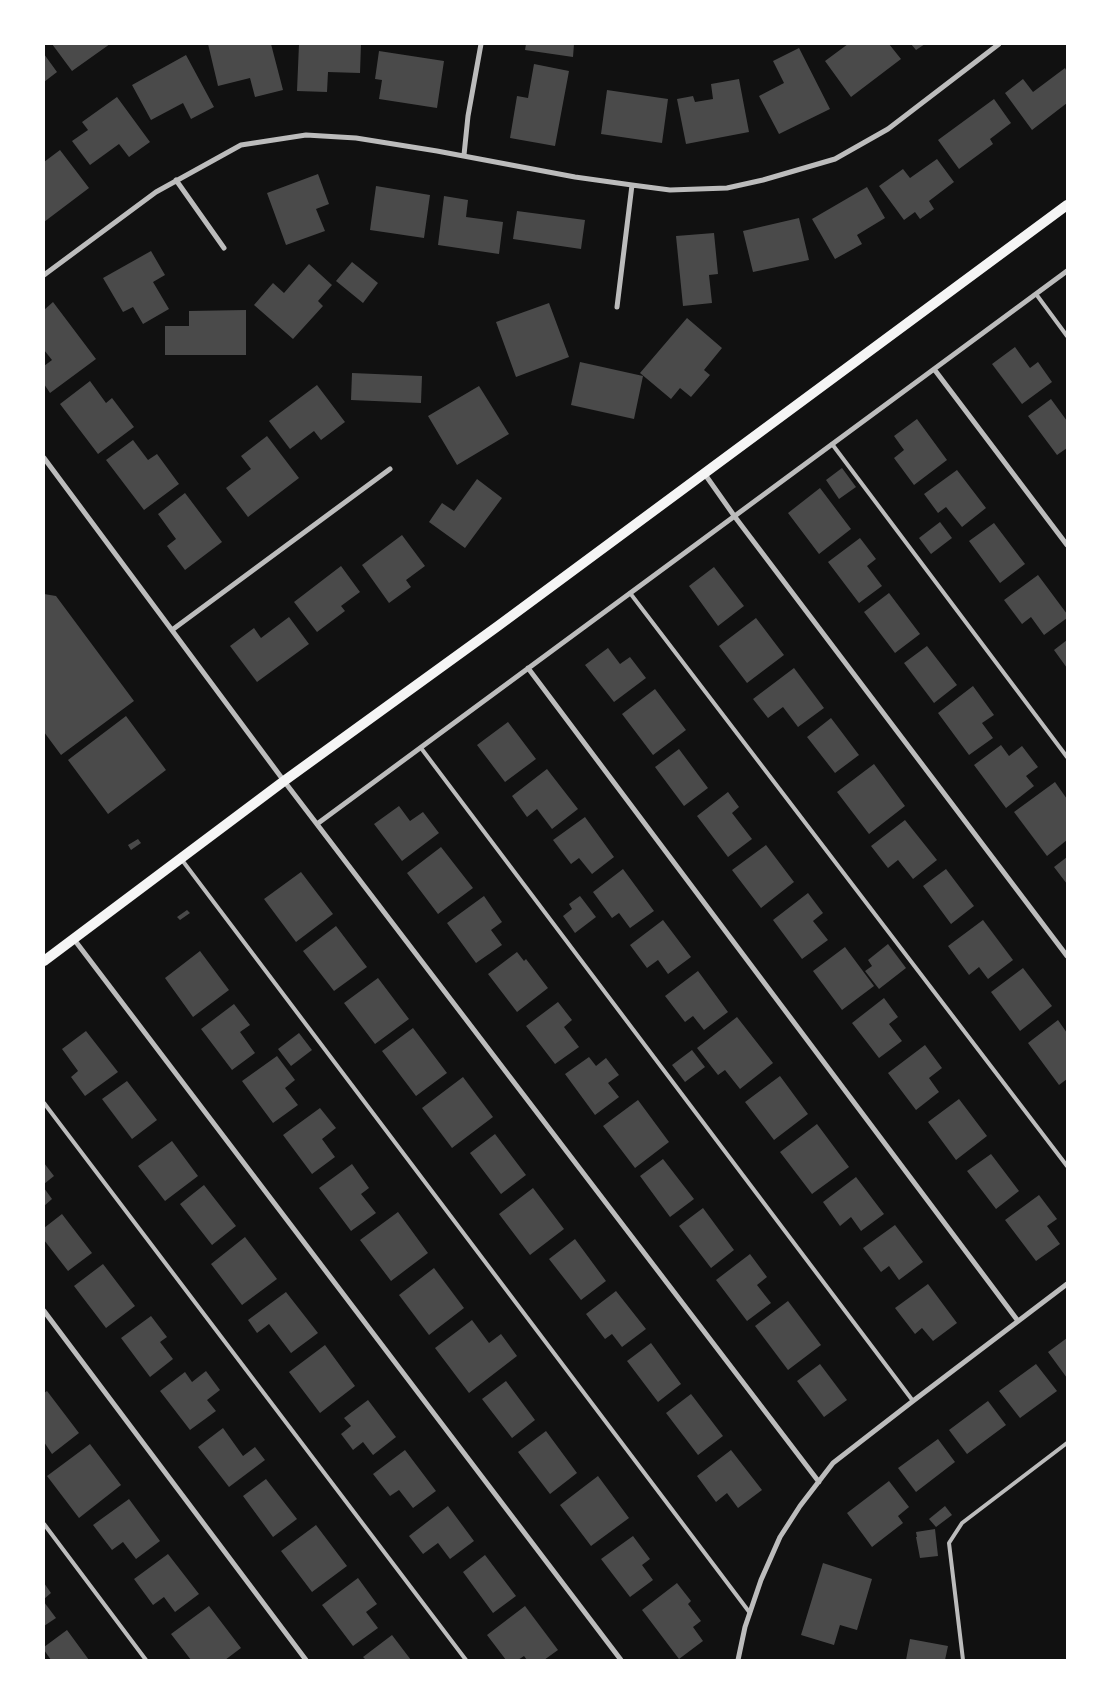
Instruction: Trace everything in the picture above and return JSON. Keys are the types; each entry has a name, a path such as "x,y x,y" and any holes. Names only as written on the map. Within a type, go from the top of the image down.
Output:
{"main road":[{"path":"44,961 284,781 498,626 1067,205"}],"street":[{"path":"464,155 468,116 481,44"},
{"path":"44,276 156,192 241,145 306,135 356,138 464,155 575,177 632,185 670,190 727,188 764,180 835,160 888,129 999,44"},
{"path":"176,180 224,248"},
{"path":"617,307 632,185"},
{"path":"317,824 1067,271"},
{"path":"934,369 1067,544"},
{"path":"44,458 284,781 819,1482"},
{"path":"172,630 390,469"},
{"path":"704,473 735,517 1067,956"},
{"path":"528,668 1018,1321"},
{"path":"73,938 621,1660"},
{"path":"738,1660 745,1626 761,1580 780,1537 800,1506 833,1464 913,1400 1067,1284"},
{"path":"44,1311 306,1660"}],"lane":[{"path":"1036,294 1067,336"},
{"path":"832,444 1067,757"},
{"path":"630,594 1067,1166"},
{"path":"421,748 913,1400"},
{"path":"180,858 750,1613"},
{"path":"44,1103 466,1660"},
{"path":"963,1660 949,1543 962,1523 1067,1443"},
{"path":"44,1524 146,1660"}],"building":[{"path":"52,44 110,44 72,71"},
{"path":"208,44 271,44 283,90 255,97 250,78 218,86"},
{"path":"299,44 361,44 360,73 328,72 327,92 297,91"},
{"path":"526,44 574,44 573,57 525,50"},
{"path":"848,44 889,44 901,59 851,97 825,61"},
{"path":"911,44 925,44 916,50"},
{"path":"799,48 830,109 779,134 759,96 784,83 773,61"},
{"path":"379,51 444,61 437,108 379,99 382,80 375,79"},
{"path":"44,54 57,72 44,82"},
{"path":"186,55 214,107 191,119 183,103 151,120 132,85"},
{"path":"534,64 569,71 555,146 510,138 517,96 528,98"},
{"path":"1065,68 1067,72 1067,103 1032,130 1005,93 1023,79 1033,92"},
{"path":"739,79 749,132 686,144 677,99 693,96 695,102 713,99 711,84"},
{"path":"607,90 668,99 662,143 601,134"},
{"path":"117,97 150,142 129,157 119,144 90,165 72,141 88,130 82,122"},
{"path":"994,99 1011,123 990,139 993,144 959,169 938,140"},
{"path":"60,150 89,188 44,222 44,162"},
{"path":"937,159 954,182 929,201 934,209 920,219 915,212 904,220 879,186 903,169 910,178"},
{"path":"318,174 329,204 316,209 325,231 286,245 267,193"},
{"path":"376,186 430,195 424,238 370,230"},
{"path":"867,187 885,218 857,235 862,244 835,259 812,219"},
{"path":"444,196 468,200 466,217 503,222 499,254 438,245"},
{"path":"517,211 585,220 581,249 513,239"},
{"path":"799,218 809,260 753,272 743,231"},
{"path":"714,233 718,274 709,275 712,303 683,306 676,236"},
{"path":"151,251 165,275 153,282 169,309 143,324 133,307 123,312 103,278"},
{"path":"352,262 378,283 363,303 336,281"},
{"path":"309,264 332,285 318,301 323,306 293,339 254,305 273,283 284,293"},
{"path":"53,302 96,359 50,393 44,384 44,366 52,360 44,350 44,310"},
{"path":"549,303 569,357 516,377 496,322"},
{"path":"246,310 246,355 165,355 165,326 189,326 189,311"},
{"path":"687,318 722,348 704,370 710,375 691,397 680,388 671,399 640,373"},
{"path":"1015,347 1030,368 1038,362 1052,382 1022,404 992,364"},
{"path":"580,362 643,376 634,419 571,405"},
{"path":"352,373 422,376 421,403 351,400"},
{"path":"90,381 106,403 112,398 134,427 98,454 60,404"},
{"path":"317,385 345,422 321,440 314,431 290,449 269,421"},
{"path":"479,386 509,434 457,465 428,416"},
{"path":"1051,399 1067,421 1067,448 1057,455 1028,416"},
{"path":"917,419 947,460 914,485 894,458 904,450 894,436"},
{"path":"267,436 299,478 248,517 226,488 251,469 241,456"},
{"path":"133,440 148,460 157,454 179,484 144,510 106,460"},
{"path":"842,468 856,487 839,499 826,480"},
{"path":"957,470 986,508 962,527 946,507 938,513 924,494"},
{"path":"477,479 502,498 465,548 429,522 442,503 454,511"},
{"path":"820,488 851,529 819,554 788,513"},
{"path":"185,493 222,542 185,570 167,546 176,539 158,514"},
{"path":"940,522 952,538 931,554 919,538"},
{"path":"994,523 1025,564 1000,583 969,541"},
{"path":"402,535 425,566 406,580 411,587 389,603 362,565"},
{"path":"860,538 876,559 867,566 882,586 859,603 828,562"},
{"path":"341,566 360,592 341,606 345,611 317,632 294,602"},
{"path":"714,567 744,606 718,626 689,586"},
{"path":"1038,575 1067,614 1067,618 1044,635 1031,617 1022,624 1004,600"},
{"path":"889,593 920,634 895,653 864,612"},
{"path":"44,594 56,596 134,701 61,755 44,732"},
{"path":"289,617 309,644 257,682 230,646 254,628 261,638"},
{"path":"756,618 784,655 747,683 719,646"},
{"path":"1067,640 1067,668 1054,650"},
{"path":"927,646 957,685 934,703 904,663"},
{"path":"608,648 620,664 630,657 646,678 614,702 585,665"},
{"path":"794,668 824,708 798,727 783,707 768,718 753,699"},
{"path":"973,686 994,715 982,723 993,738 969,755 938,713"},
{"path":"655,689 686,730 653,755 622,714"},
{"path":"126,716 166,770 108,814 68,760"},
{"path":"831,718 859,755 835,773 807,737"},
{"path":"508,722 536,759 505,782 477,745"},
{"path":"1001,745 1009,756 1022,746 1038,767 1026,776 1034,786 1006,808 974,765"},
{"path":"679,749 708,788 684,806 655,767"},
{"path":"874,764 905,806 869,834 837,792"},
{"path":"547,769 578,809 552,829 537,809 527,817 512,796"},
{"path":"1055,782 1067,799 1067,840 1047,856 1014,812"},
{"path":"728,792 739,807 732,813 752,839 728,857 697,816"},
{"path":"399,806 410,821 423,812 439,833 402,861 374,824"},
{"path":"585,817 614,857 592,874 579,858 571,864 553,840"},
{"path":"905,820 937,860 913,879 898,860 888,868 871,846"},
{"path":"138,839 141,843 131,850 128,845"},
{"path":"766,845 794,882 761,908 732,870"},
{"path":"441,847 473,888 438,914 407,873"},
{"path":"1067,857 1067,884 1054,867"},
{"path":"623,869 654,911 630,928 619,913 612,918 593,892"},
{"path":"946,869 974,906 951,924 923,886"},
{"path":"301,872 333,914 296,942 264,899"},
{"path":"808,893 823,913 813,921 828,940 802,959 773,920"},
{"path":"484,896 502,922 491,930 502,945 476,963 447,923"},
{"path":"580,896 596,917 575,933 563,916 572,909 569,904"},
{"path":"187,910 190,913 180,920 177,917"},
{"path":"663,920 691,957 668,974 658,960 647,968 630,945"},
{"path":"983,920 1013,960 988,979 979,967 969,975 948,946"},
{"path":"336,926 367,967 334,991 303,951"},
{"path":"888,944 906,968 879,989 865,971 872,966 868,960"},
{"path":"845,947 874,986 842,1010 813,971"},
{"path":"200,951 229,990 193,1017 165,978"},
{"path":"517,952 524,961 526,959 548,988 517,1012 488,974"},
{"path":"1023,968 1052,1006 1020,1031 991,992"},
{"path":"698,971 728,1012 704,1030 693,1016 685,1022 665,996"},
{"path":"378,978 409,1019 375,1044 344,1003"},
{"path":"884,998 898,1017 889,1024 902,1041 879,1058 852,1023"},
{"path":"558,1002 572,1020 564,1027 579,1047 555,1064 526,1026"},
{"path":"234,1004 250,1025 240,1032 255,1053 232,1070 201,1029"},
{"path":"737,1017 773,1063 740,1089 725,1070 718,1075 697,1048"},
{"path":"1058,1020 1067,1033 1067,1079 1059,1085 1028,1043"},
{"path":"413,1028 447,1073 416,1096 382,1051"},
{"path":"86,1031 118,1072 85,1096 71,1077 78,1071 62,1049"},
{"path":"299,1033 312,1050 291,1066 278,1049"},
{"path":"925,1045 942,1068 929,1078 939,1092 916,1110 888,1073"},
{"path":"692,1050 705,1067 685,1082 672,1065"},
{"path":"277,1056 295,1080 285,1088 298,1105 273,1123 242,1081"},
{"path":"589,1057 596,1066 606,1058 619,1075 608,1083 619,1097 595,1115 565,1074"},
{"path":"780,1076 808,1114 774,1140 745,1102"},
{"path":"463,1077 493,1117 452,1148 422,1108"},
{"path":"127,1081 157,1120 132,1139 102,1099"},
{"path":"959,1099 987,1136 956,1160 928,1122"},
{"path":"638,1100 669,1142 635,1168 603,1126"},
{"path":"320,1108 336,1128 322,1139 335,1157 312,1174 283,1135"},
{"path":"817,1124 849,1167 812,1194 780,1152"},
{"path":"495,1134 526,1175 501,1194 470,1153"},
{"path":"172,1141 198,1176 165,1201 138,1166"},
{"path":"991,1154 1019,1191 996,1209 967,1171"},
{"path":"663,1159 694,1199 670,1217 640,1176"},
{"path":"44,1163 54,1176 44,1184"},
{"path":"352,1164 369,1188 361,1194 376,1213 351,1231 319,1188"},
{"path":"856,1177 884,1214 861,1231 851,1217 840,1226 823,1202"},
{"path":"204,1185 236,1226 212,1245 180,1204"},
{"path":"44,1188 52,1199 44,1206"},
{"path":"533,1188 564,1229 530,1255 499,1214"},
{"path":"1039,1195 1057,1219 1047,1226 1060,1244 1036,1261 1005,1220"},
{"path":"703,1208 734,1250 711,1268 679,1226"},
{"path":"398,1212 428,1253 391,1281 360,1240"},
{"path":"62,1214 92,1253 68,1271 44,1240 44,1228"},
{"path":"895,1225 923,1262 899,1280 889,1266 881,1272 863,1248"},
{"path":"245,1237 277,1279 242,1305 211,1264"},
{"path":"575,1239 606,1281 581,1300 549,1259"},
{"path":"750,1254 767,1277 757,1285 771,1303 747,1321 716,1280"},
{"path":"103,1264 135,1306 106,1328 74,1286"},
{"path":"434,1268 464,1308 429,1335 399,1295"},
{"path":"928,1284 957,1323 933,1341 922,1328 915,1334 895,1308"},
{"path":"616,1291 646,1329 622,1347 612,1334 605,1339 586,1314"},
{"path":"286,1292 318,1333 291,1353 269,1324 257,1333 248,1320"},
{"path":"788,1301 821,1345 788,1370 755,1326"},
{"path":"151,1316 167,1337 160,1342 173,1359 150,1377 121,1338"},
{"path":"472,1320 489,1343 501,1334 517,1356 469,1393 435,1348"},
{"path":"1067,1338 1067,1378 1048,1352"},
{"path":"651,1343 681,1384 658,1402 627,1361"},
{"path":"325,1345 355,1386 320,1413 289,1372"},
{"path":"820,1364 847,1400 824,1417 797,1381"},
{"path":"1036,1364 1057,1391 1020,1418 999,1391"},
{"path":"206,1371 220,1390 207,1400 216,1411 190,1430 160,1391 185,1372 192,1382"},
{"path":"506,1381 535,1420 512,1438 482,1399"},
{"path":"47,1391 79,1433 52,1454 44,1442 44,1393"},
{"path":"691,1394 723,1436 698,1455 666,1413"},
{"path":"368,1400 396,1437 373,1455 363,1442 353,1450 341,1434 351,1426 344,1418"},
{"path":"988,1401 1006,1425 967,1454 949,1430"},
{"path":"223,1428 243,1456 255,1447 265,1460 229,1487 198,1447"},
{"path":"546,1431 577,1473 550,1494 518,1452"},
{"path":"938,1439 955,1462 916,1492 898,1468"},
{"path":"90,1444 121,1485 79,1518 47,1476"},
{"path":"405,1450 436,1491 413,1508 399,1490 390,1496 373,1474"},
{"path":"731,1450 762,1490 738,1508 727,1493 716,1502 697,1476"},
{"path":"598,1476 629,1518 591,1546 560,1505"},
{"path":"266,1479 297,1519 273,1537 243,1496"},
{"path":"889,1481 909,1507 898,1516 903,1523 872,1547 847,1513"},
{"path":"129,1499 160,1541 136,1559 123,1542 112,1550 93,1525"},
{"path":"448,1506 474,1541 450,1559 438,1543 423,1554 409,1536"},
{"path":"945,1506 952,1515 936,1527 929,1519"},
{"path":"316,1525 347,1566 312,1592 281,1551"},
{"path":"935,1529 938,1556 920,1558 916,1532"},
{"path":"633,1536 650,1559 642,1565 653,1580 630,1597 601,1559"},
{"path":"168,1554 199,1594 175,1612 164,1597 153,1605 134,1579"},
{"path":"485,1555 516,1596 493,1613 463,1572"},
{"path":"823,1563 872,1579 857,1630 840,1625 834,1645 801,1635"},
{"path":"358,1578 377,1604 366,1612 378,1628 353,1646 322,1605"},
{"path":"44,1583 51,1593 44,1599"},
{"path":"677,1583 691,1601 688,1604 701,1621 693,1627 703,1641 679,1659 642,1610"},
{"path":"44,1602 56,1618 44,1626"},
{"path":"209,1606 241,1648 225,1660 191,1660 171,1634"},
{"path":"525,1606 558,1650 544,1660 527,1660 524,1656 518,1660 506,1660 487,1635"},
{"path":"67,1630 89,1660 51,1660 44,1647"},
{"path":"392,1635 411,1660 366,1660 363,1657"},
{"path":"910,1639 948,1646 945,1660 906,1660"}]}
